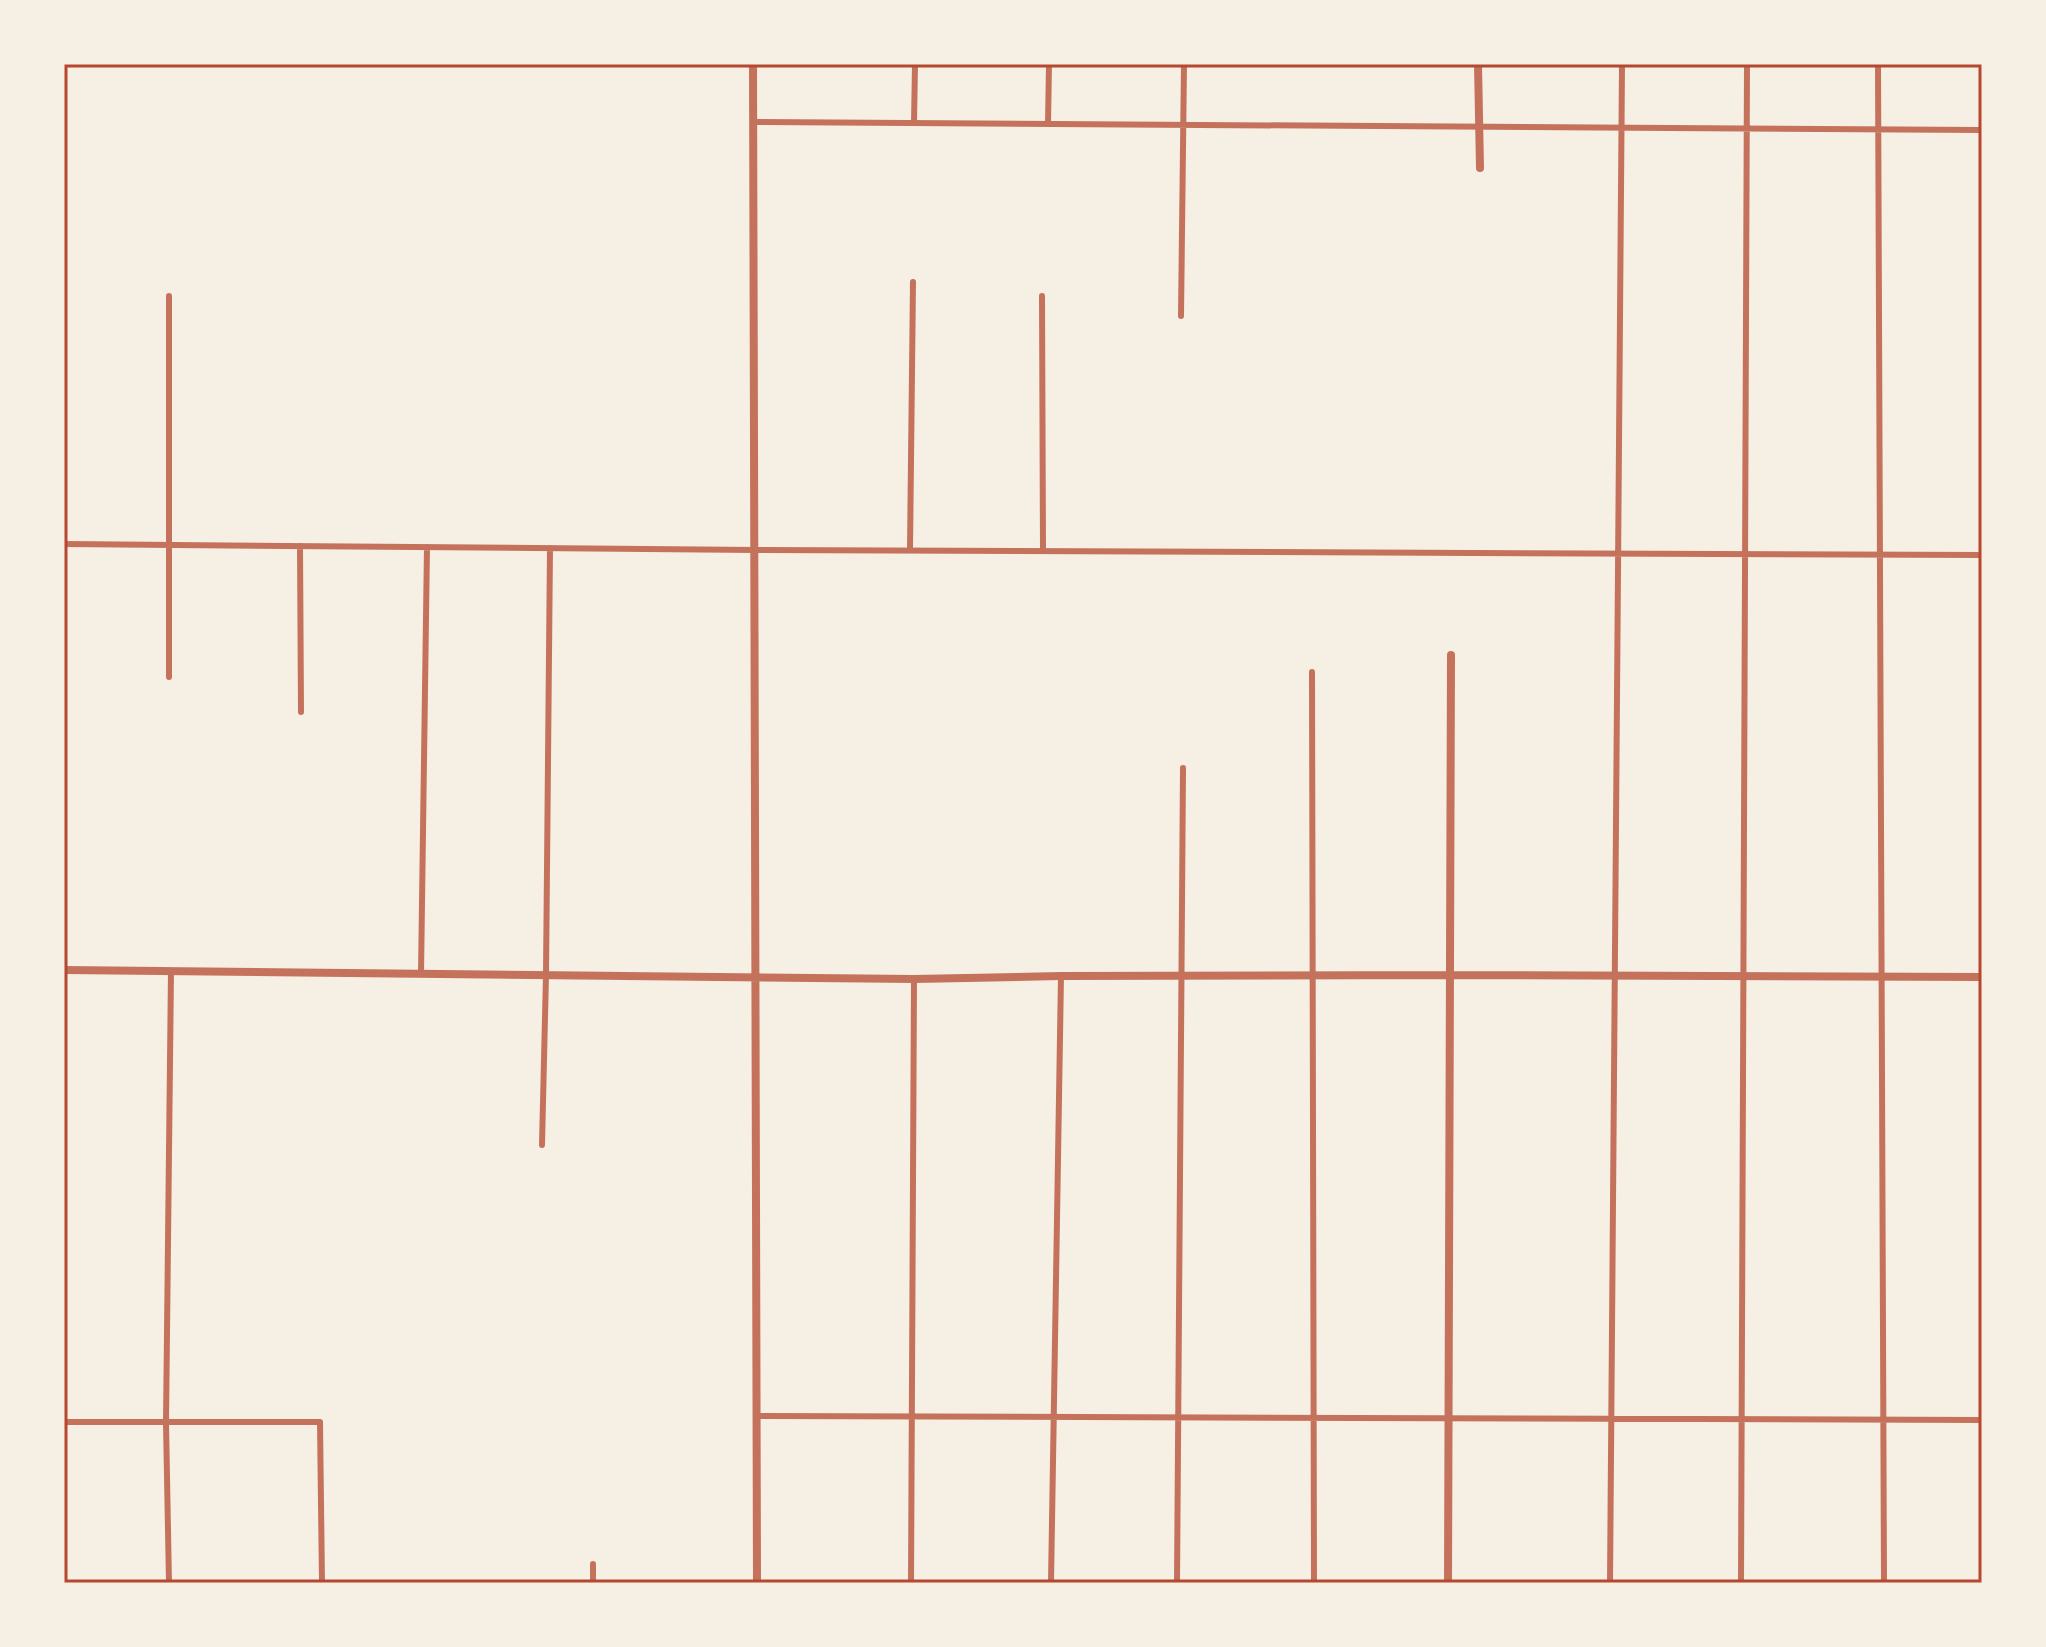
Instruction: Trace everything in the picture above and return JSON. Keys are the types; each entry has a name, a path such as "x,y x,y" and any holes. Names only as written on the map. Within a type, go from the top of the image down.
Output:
{"street":[{"path":"753,64 757,1583"},
{"path":"1478,64 1480,168"},
{"path":"1448,1583 1451,655"},
{"path":"64,970 914,979 1450,975 1982,977"}],"lane":[{"path":"914,123 915,64"},
{"path":"1048,124 1049,64"},
{"path":"1181,316 1184,64"},
{"path":"1610,1583 1622,64"},
{"path":"1741,1583 1747,64"},
{"path":"1878,64 1884,1583"},
{"path":"753,122 1982,130"},
{"path":"910,550 913,282"},
{"path":"169,296 169,677"},
{"path":"1042,296 1043,551"},
{"path":"64,544 1982,555"},
{"path":"300,546 301,712"},
{"path":"421,974 427,547"},
{"path":"542,1145 550,548"},
{"path":"1312,672 1314,1583"},
{"path":"1177,1583 1183,768"},
{"path":"169,1583 166,1423 171,971"},
{"path":"1051,1583 1061,976"},
{"path":"911,1583 914,979"},
{"path":"757,1416 1982,1420"},
{"path":"64,1422 320,1422 322,1583"},
{"path":"593,1564 593,1583"}]}
